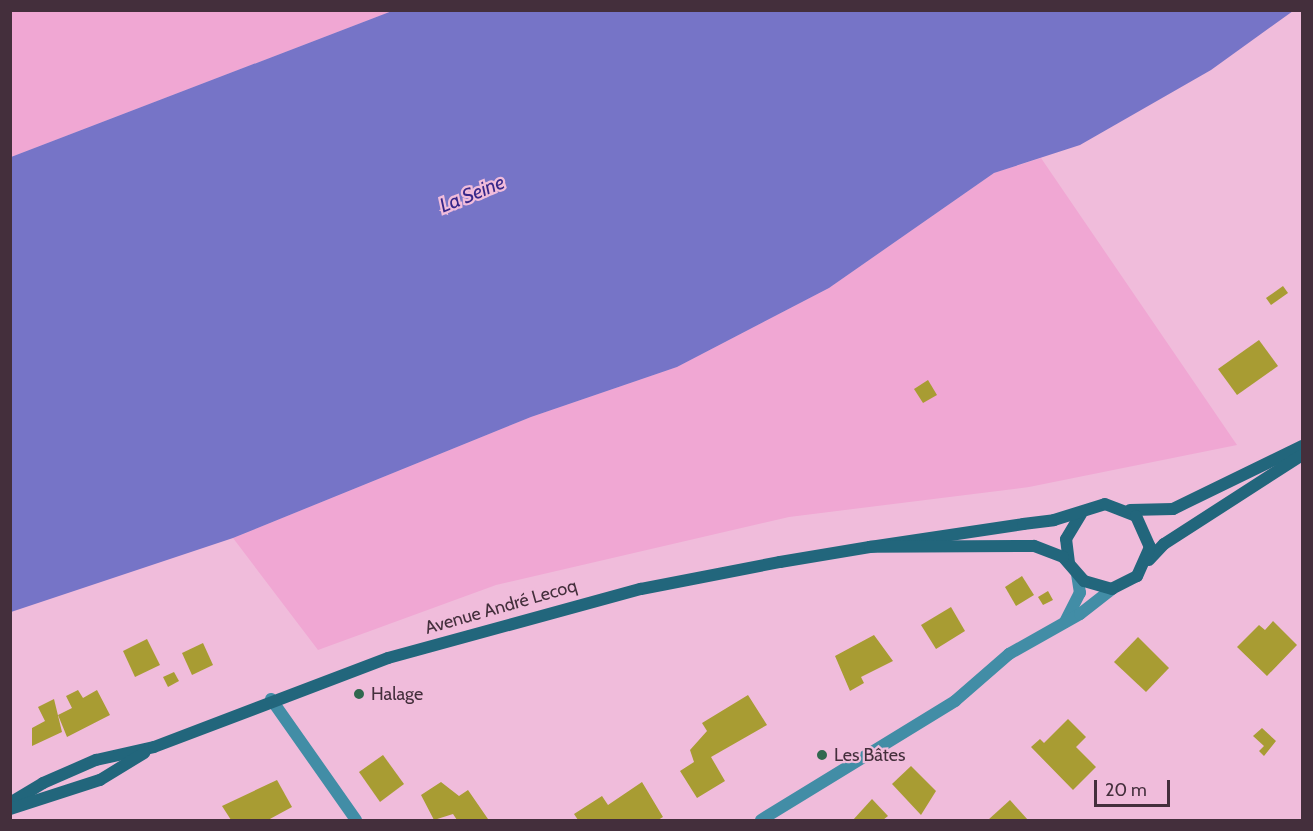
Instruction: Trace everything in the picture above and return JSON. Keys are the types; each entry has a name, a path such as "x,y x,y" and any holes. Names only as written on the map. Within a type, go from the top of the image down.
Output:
{"main road":[{"path":"870,547 1083,512 1105,504 1127,509 1173,509 1302,446"},
{"path":"870,547 1034,546 1056,552 1092,586 1112,588 1130,582 1164,544 1302,455"},
{"path":"1127,509 1148,535 1143,568"},
{"path":"1074,571 1066,539 1083,512"},
{"name":"Avenue André Lecoq","path":"10,809 100,780 154,747 271,699 455,637 578,603 870,547"},
{"name":"Avenue André Lecoq","path":"10,804 43,783 96,760 154,747"}],"street":[{"path":"1059,627 1080,592 1074,571"},
{"path":"761,820 955,701 1009,654 1059,627 1112,588"},
{"path":"271,699 356,820"}],"shaded area":[{"path":"11,11 392,11 11,157"},
{"path":"1041,158 1237,445 1029,487 789,517 496,585 318,650 233,538 531,417 677,367 829,288 994,173"}],"water":[{"name":"La Seine","path":"392,11 1293,11 1211,70 1080,145 994,173 829,288 677,367 531,417 233,538 11,612 11,157"}],"building":[{"path":"1283,286 1288,293 1271,305 1266,298"},
{"path":"1259,340 1278,366 1237,395 1218,369"},
{"path":"928,380 937,395 923,403 914,389"},
{"path":"1022,576 1034,595 1016,606 1005,587"},
{"path":"1048,591 1053,600 1043,605 1038,597"},
{"path":"951,607 965,631 936,649 921,625"},
{"path":"1273,621 1297,645 1267,676 1237,647 1259,625 1265,630"},
{"path":"874,635 893,661 861,677 864,683 850,691 835,656"},
{"path":"1138,637 1169,668 1146,692 1114,662"},
{"path":"147,639 160,665 135,677 123,651"},
{"path":"203,643 213,665 192,675 182,653"},
{"path":"174,672 179,681 168,687 163,677"},
{"path":"78,690 83,698 97,690 110,715 67,737 58,715 72,708 66,696"},
{"path":"748,695 767,725 711,757 725,781 697,798 680,771 694,762 690,750 707,731 702,723"},
{"path":"54,699 62,732 32,746 32,728 45,721 38,707"},
{"path":"1068,719 1086,737 1076,747 1096,767 1073,790 1031,747 1040,739 1044,743"},
{"path":"1262,728 1276,741 1264,756 1259,751 1264,746 1253,736"},
{"path":"383,755 404,784 380,802 359,772"},
{"path":"911,766 936,791 921,815 892,784"},
{"path":"277,780 292,807 268,820 231,820 222,806"},
{"path":"441,782 459,796 468,790 488,819 457,820 453,814 434,820 421,795"},
{"path":"642,782 663,817 658,820 578,820 574,814 602,796 608,805"},
{"path":"872,799 888,816 883,820 853,820"},
{"path":"1010,800 1028,820 988,820"}],"place":[{"name":"Halage","path":"359,694"},
{"name":"Les Bâtes","path":"822,755"}]}
